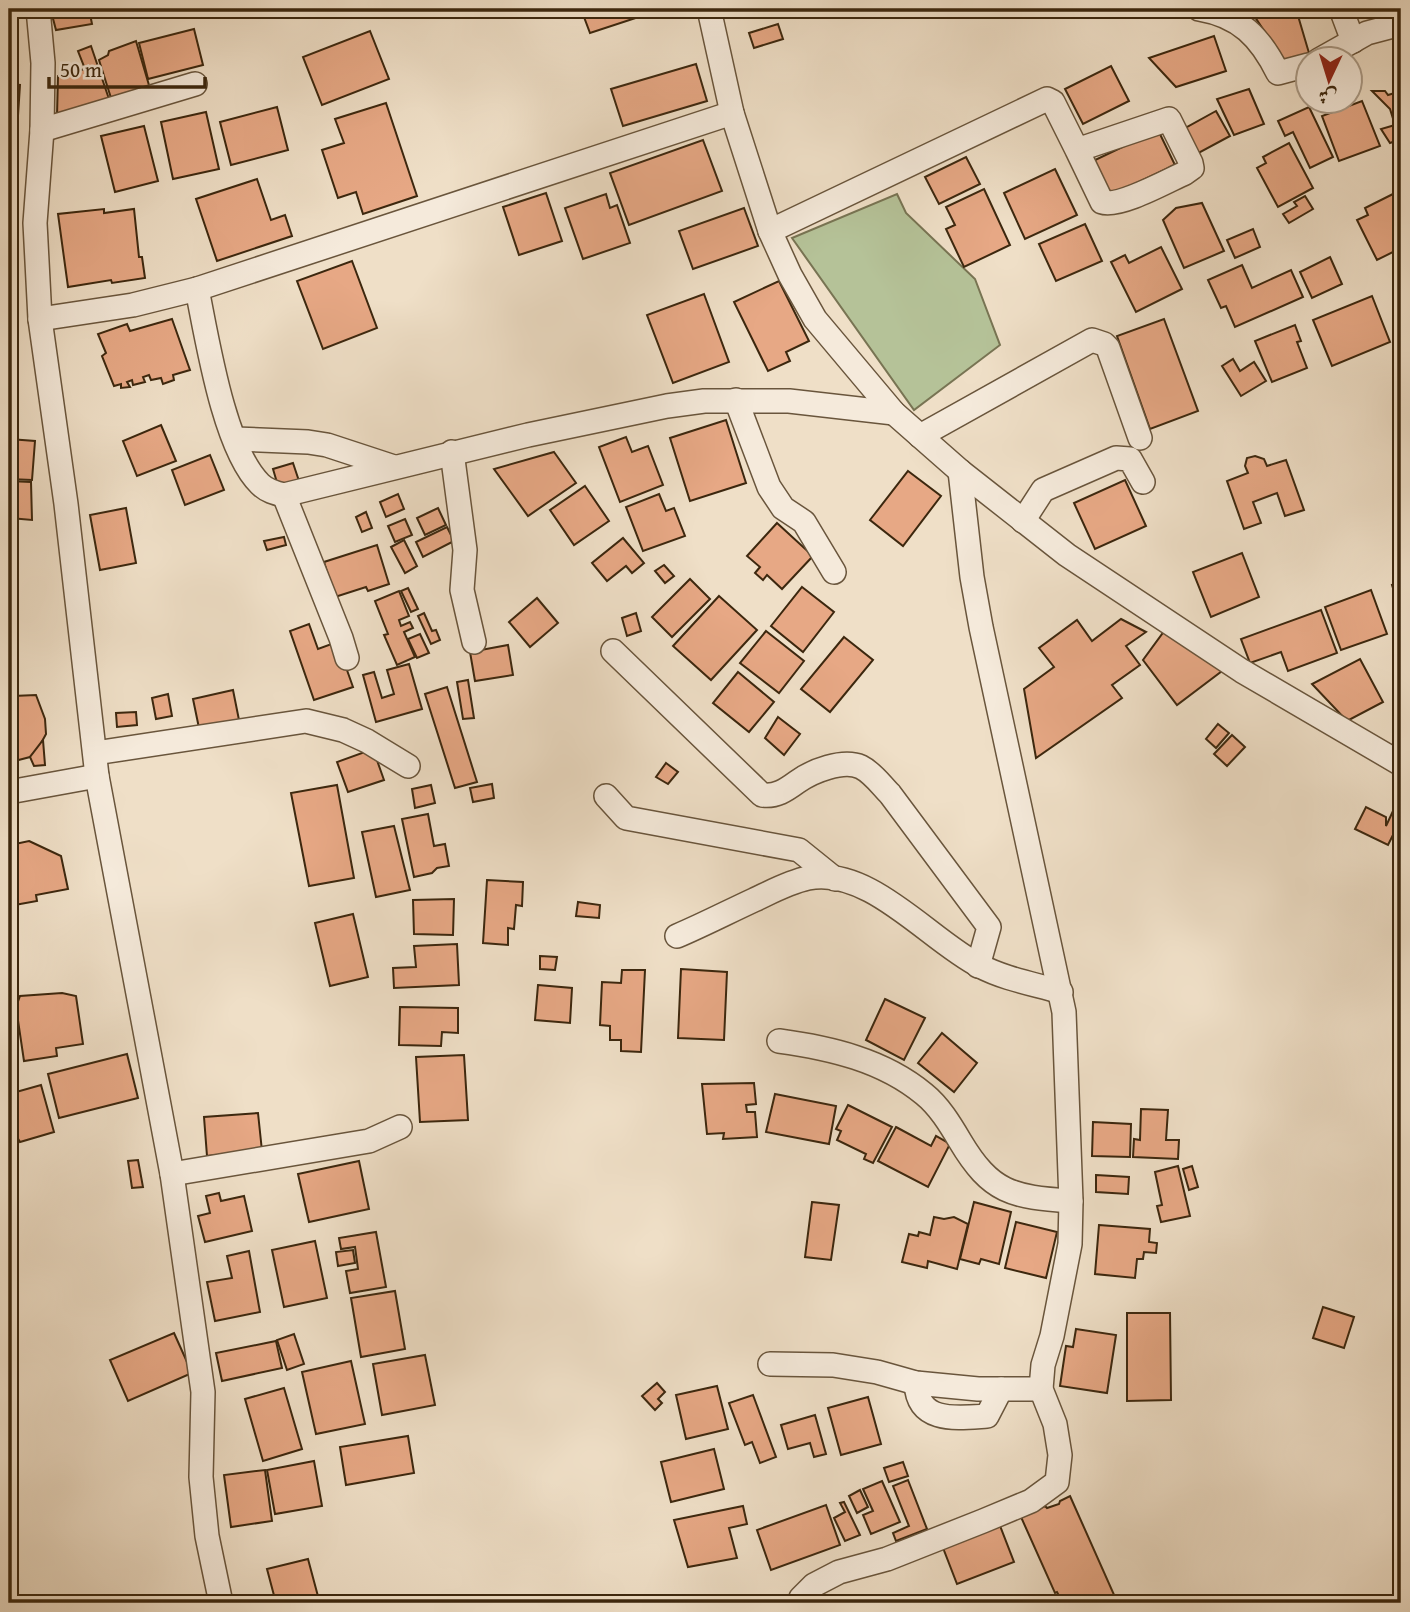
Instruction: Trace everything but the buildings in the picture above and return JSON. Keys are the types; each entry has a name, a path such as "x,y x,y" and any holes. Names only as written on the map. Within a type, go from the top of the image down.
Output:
{"street":[{"path":"38,9 43,63 42,130 35,223 40,319 66,504 96,764 172,1174 203,1392 201,1477 207,1536 221,1603"},
{"path":"709,9 732,113 770,230 790,275 815,319 894,412 960,471 1067,555 1242,671 1401,764"},
{"path":"1199,9 1234,19 1251,33 1267,52 1278,73 1294,69"},
{"path":"1341,9 1353,41"},
{"path":"1344,46 1367,33 1401,24"},
{"path":"42,130 195,84"},
{"path":"770,230 1049,99 1053,102 1102,202 1119,202 1192,168 1169,119 1077,150"},
{"path":"40,319 132,305 197,289 732,113"},
{"path":"197,289 217,385 235,439 254,477 272,493 284,495 307,491 452,452 667,406 704,401 789,401 894,412"},
{"path":"920,436 1091,340 1108,348 1140,438"},
{"path":"736,400 769,487 783,508 804,522 834,572"},
{"path":"235,439 327,445 394,467"},
{"path":"452,452 465,550 462,590 474,642"},
{"path":"1023,521 1043,490 1116,458 1130,459 1143,482"},
{"path":"802,1603 801,1598 814,1585 839,1572 887,1559 983,1521 1031,1501 1057,1482 1060,1455 1055,1424 1041,1389 1043,1366 1052,1336 1070,1244 1066,1038 1061,992 981,627 972,577 960,471"},
{"path":"284,495 347,658"},
{"path":"613,651 762,795 779,794 812,773 832,767 859,766 871,774 890,794 989,927 978,965"},
{"path":"9,792 96,764 306,721 343,730 408,766"},
{"path":"606,796 626,818 799,850 835,878"},
{"path":"677,936 779,888 810,877 835,878 879,896 978,965 1001,975 1061,992"},
{"path":"779,1041 840,1052 898,1076 926,1096 939,1110 986,1178 1018,1195 1070,1201"},
{"path":"172,1174 369,1141 400,1127"},
{"path":"770,1364 833,1365 877,1372 916,1383 1041,1389"}],"green space":[{"path":"897,194 906,213 975,279 1000,345 914,410 792,238"}]}
